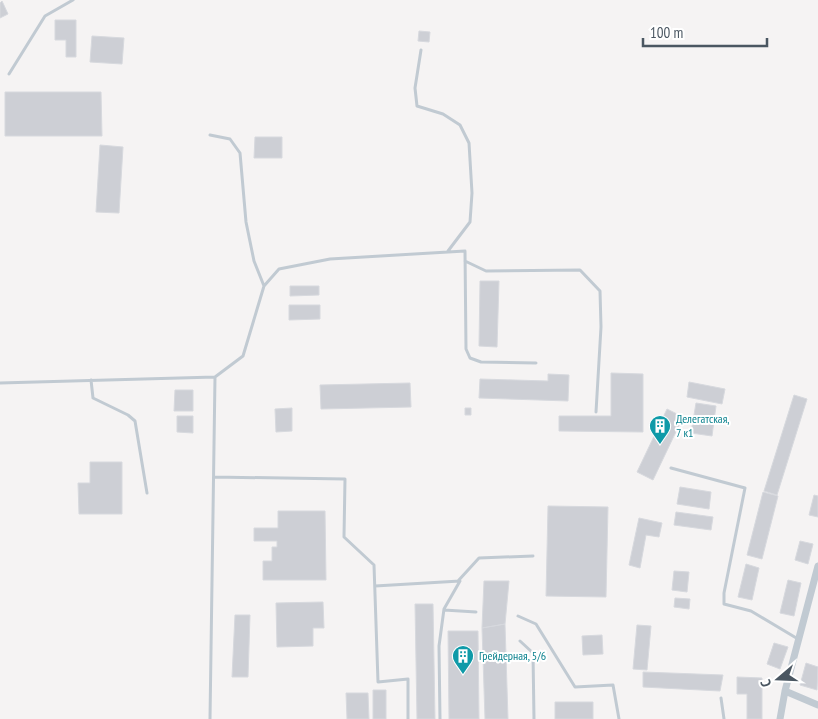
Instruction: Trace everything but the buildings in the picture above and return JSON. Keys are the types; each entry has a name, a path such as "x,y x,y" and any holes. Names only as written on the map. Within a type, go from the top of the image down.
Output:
{"street":[{"path":"780,719 785,692 818,566"},
{"path":"785,692 818,705"}],"lane":[{"path":"9,74 45,16 73,0"},
{"path":"421,50 415,88 417,106 444,114 460,126 469,143 472,193 470,222 448,252"},
{"path":"210,135 230,138 240,153 246,222 254,261 264,286"},
{"path":"0,383 215,377 243,356 264,286 279,269 330,259 466,251 466,349 470,358 481,362 536,363"},
{"path":"466,261 486,271 580,270 600,291 596,412"},
{"path":"210,719 215,377"},
{"path":"90,380 93,398 128,415 135,421 147,493"},
{"path":"670,468 745,488 724,593 724,604 751,611 799,639"},
{"path":"214,477 345,478 344,537 374,565 378,682 408,679 408,719"},
{"path":"440,719 439,646 444,610 460,581 458,581 479,558 533,556"},
{"path":"375,586 458,581"},
{"path":"444,610 476,612"},
{"path":"518,616 536,624 575,687 613,685 619,719"},
{"path":"520,641 533,653 534,719"},
{"path":"721,698 724,719"}],"place":[{"name":"Делегатская, 7 к1","path":"660,445"},
{"name":"Грейдерная, 5/6","path":"463,675"}]}
